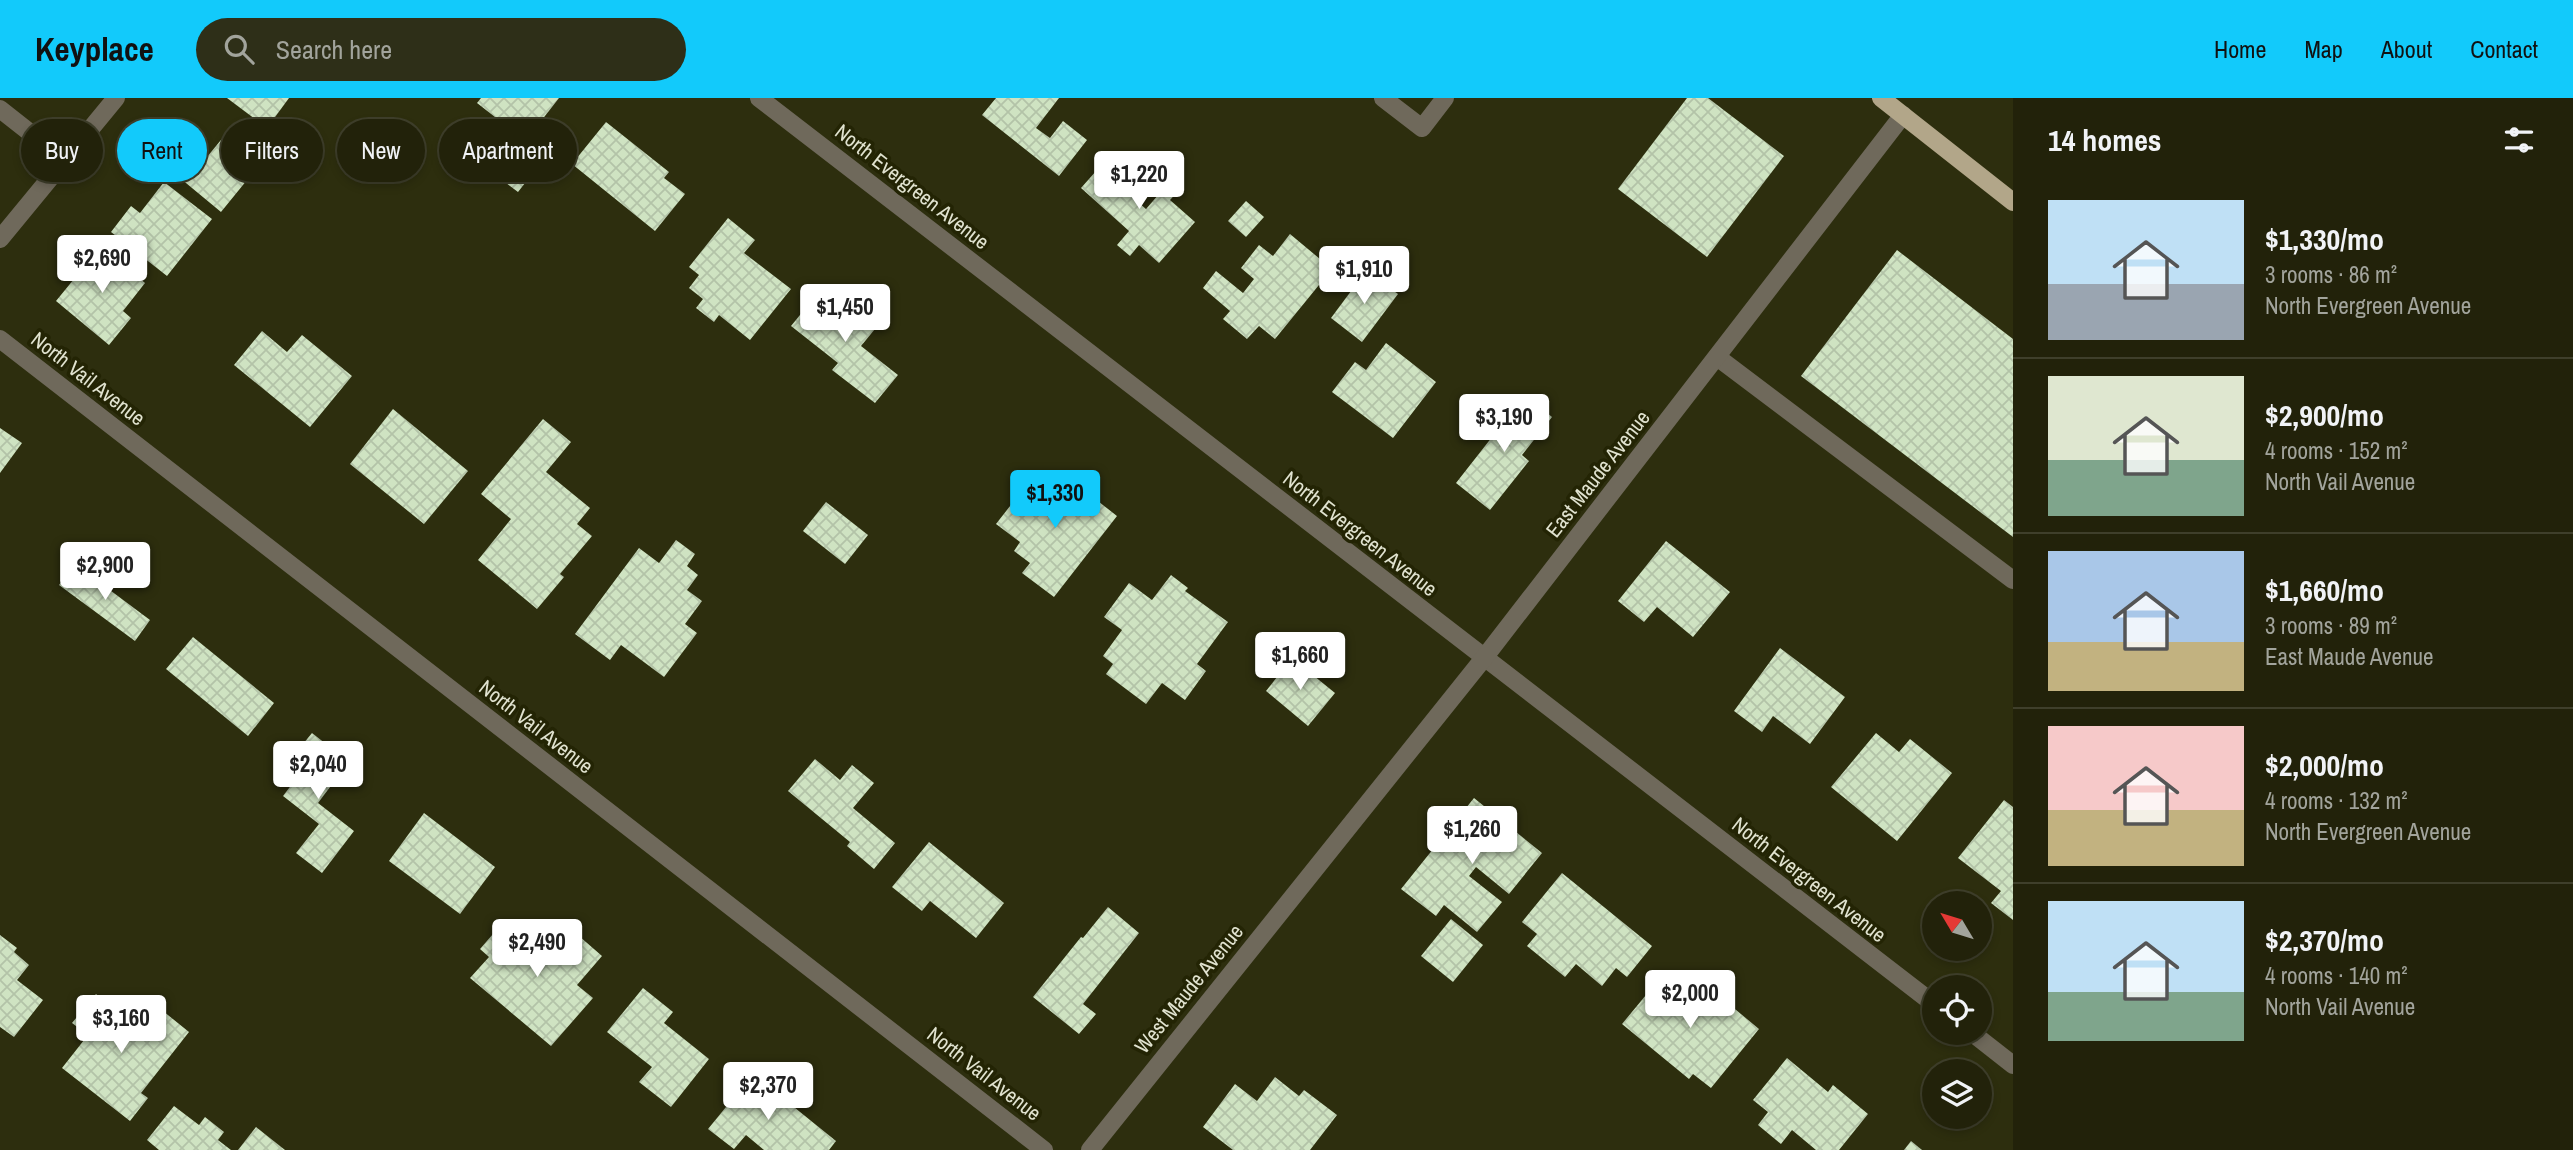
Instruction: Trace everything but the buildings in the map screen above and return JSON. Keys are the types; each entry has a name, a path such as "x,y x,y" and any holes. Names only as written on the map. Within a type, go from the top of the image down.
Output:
{"main road":[{"path":"1881,98 2013,202"}],"street":[{"path":"99,119 116,98"},
{"name":"North Evergreen Avenue","path":"760,98 1922,995"},
{"path":"1383,98 1422,128 1445,98"},
{"path":"0,109 21,126"},
{"name":"East Maude Avenue","path":"1324,857 1484,658 1903,115"},
{"path":"0,240 48,182"},
{"name":"North Vail Avenue","path":"0,339 1044,1150"},
{"path":"1717,357 2013,580"},
{"name":"West Maude Avenue","path":"1090,1150 1324,857"},
{"path":"1988,1045 2013,1065"}]}
